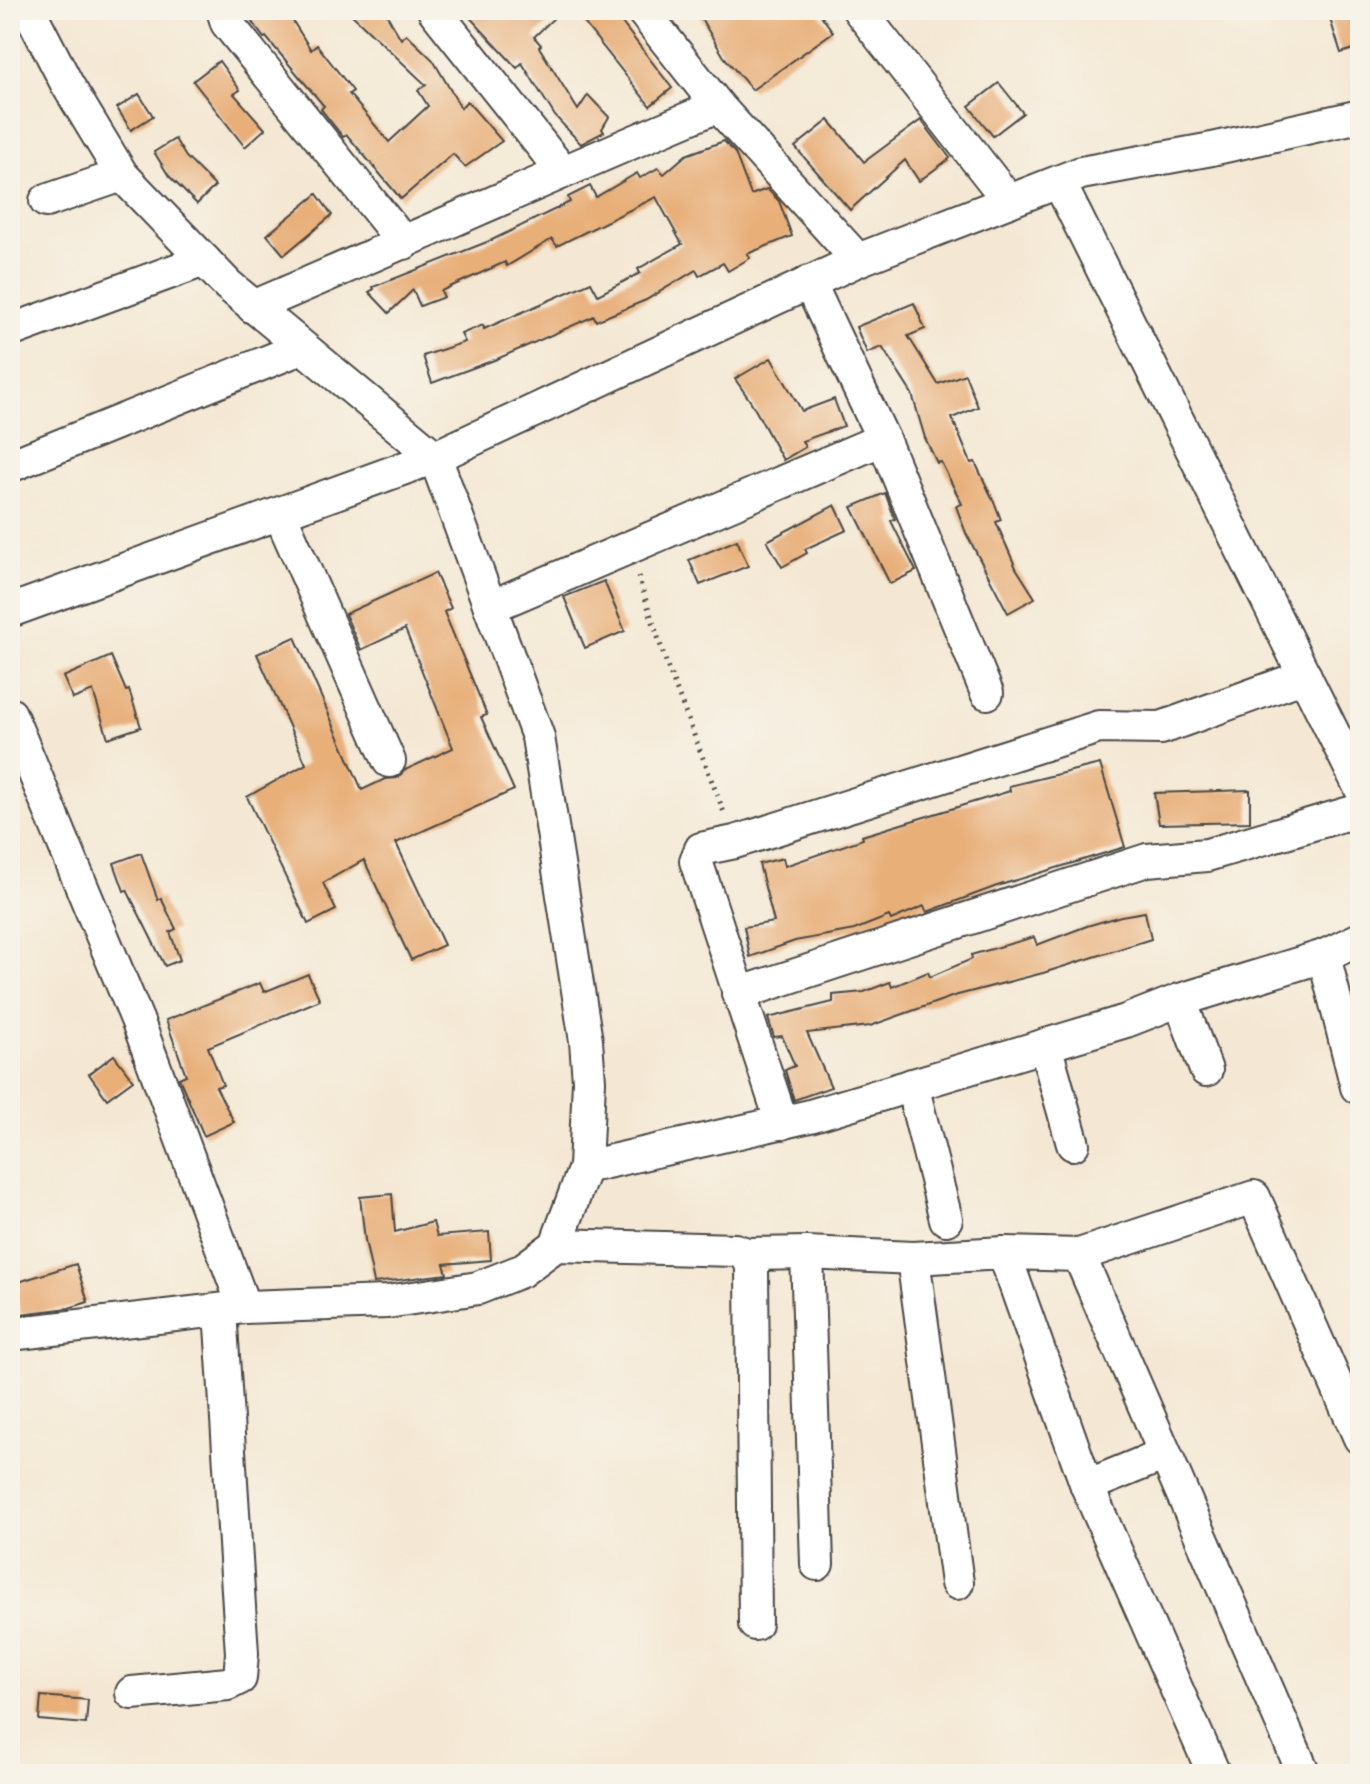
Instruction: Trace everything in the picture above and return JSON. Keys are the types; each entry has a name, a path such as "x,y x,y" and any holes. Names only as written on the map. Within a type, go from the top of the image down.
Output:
{"street":[{"path":"10,1334 232,1308 387,1302 478,1288 521,1271 556,1245 585,1167 589,1081 586,1041 538,737 435,457 253,307 122,175 67,84 29,10"},
{"path":"223,10 227,23 404,243"},
{"path":"434,10 562,171"},
{"path":"642,10 718,106 858,260"},
{"path":"859,10 1009,201"},
{"path":"253,307 718,106"},
{"path":"10,611 435,457 858,260 1081,173 1212,149 1360,116"},
{"path":"46,201 122,175"},
{"path":"1059,182 1360,787"},
{"path":"10,331 204,260"},
{"path":"809,282 883,439 987,693"},
{"path":"10,466 301,348"},
{"path":"490,607 883,439"},
{"path":"280,514 389,761"},
{"path":"782,1123 696,861 701,849 735,842 1099,727 1161,728 1305,676"},
{"path":"10,714 138,1022 232,1308 242,1653 240,1678 228,1684 132,1693"},
{"path":"738,994 1147,860 1207,855 1360,810"},
{"path":"585,1167 782,1123 912,1085 1126,1021 1180,1000 1324,956 1360,939"},
{"path":"1324,956 1357,1087"},
{"path":"1180,1000 1206,1070"},
{"path":"1045,1045 1073,1144"},
{"path":"912,1085 946,1219"},
{"path":"556,1245 913,1258 1004,1253 1079,1255 1254,1197 1360,1438"},
{"path":"807,1253 817,1564"},
{"path":"1004,1253 1087,1486 1214,1774"},
{"path":"747,1254 752,1267 755,1624"},
{"path":"1079,1255 1304,1774"},
{"path":"913,1258 957,1583"},
{"path":"1087,1486 1165,1454"}],"path":[{"path":"629,548 668,668 735,842"}],"building":[{"path":"243,10 286,10 311,50 317,45 353,91 349,94 389,142 428,106 418,90 426,85 347,10 384,10 401,39 406,34 433,60 461,108 467,101 502,141 465,167 453,154 401,199 347,135 343,137 321,109 324,106"},
{"path":"463,10 562,10 534,37 578,110 588,95 609,117 602,129 604,132 581,144 555,116 522,63 517,68"},
{"path":"574,10 612,10 672,88 650,106"},
{"path":"696,10 817,10 833,32 752,90 724,57"},
{"path":"1360,10 1360,47 1341,53 1329,16"},
{"path":"219,61 240,90 234,94 265,129 245,147 193,81"},
{"path":"999,83 1023,113 993,136 969,106"},
{"path":"139,94 153,116 131,130 117,108"},
{"path":"829,120 864,162 921,120 950,158 919,181 905,160 850,210 795,147"},
{"path":"175,139 186,157 215,186 197,204 169,176 154,152"},
{"path":"724,141 735,153 751,195 767,189 779,201 792,236 747,254 750,258 728,271 723,263 699,276 696,270 646,300 596,321 594,316 497,359 432,383 423,356 465,342 461,334 483,325 484,329 591,282 598,295 640,273 638,269 682,244 656,197 557,246 552,239 507,266 505,262 441,291 444,297 420,306 413,290 389,313 369,292 373,287 492,240 570,202 568,197 590,186 596,197 637,173 640,178 658,168 664,174 686,155"},
{"path":"317,194 332,215 284,255 267,235"},
{"path":"914,303 925,329 908,336 938,384 965,374 978,407 952,418 971,463 975,462 995,504 1001,520 996,522 1016,568 1035,598 1008,613 966,533 956,506 962,504 925,438 912,394 882,347 867,353 856,327"},
{"path":"771,358 802,411 834,399 844,426 802,441 805,447 783,460 735,379"},
{"path":"885,493 895,519 891,521 916,571 890,584 852,507"},
{"path":"835,505 847,530 805,549 807,553 782,567 767,541"},
{"path":"737,540 748,566 700,585 689,560"},
{"path":"435,573 451,608 444,612 487,715 481,717 514,790 396,843 444,945 411,960 364,860 323,883 336,910 308,924 247,797 306,764 257,654 295,637 362,790 385,779 397,778 405,770 453,748 405,629 361,650 345,614"},
{"path":"604,581 625,631 585,648 564,597"},
{"path":"111,656 126,691 129,690 141,727 108,738 93,691 73,699 63,677"},
{"path":"1100,764 1125,847 997,886 927,912 924,906 891,920 889,916 854,930 795,941 750,957 744,927 774,922 759,864 783,858 785,866 863,839 862,836 1010,791 1009,786"},
{"path":"1250,790 1250,822 1159,824 1154,793"},
{"path":"141,853 158,900 161,898 176,929 170,932 180,960 165,966 127,890 124,891 114,863"},
{"path":"1145,912 1151,939 1043,973 954,996 870,1026 807,1033 831,1087 794,1100 785,1070 795,1066 782,1036 774,1037 768,1018 833,1002 833,995 864,992 890,982 892,987 928,972 930,977 972,959 971,955 1034,937 1037,945 1087,926"},
{"path":"308,974 320,1000 208,1047 223,1085 216,1087 234,1122 204,1136 179,1078 186,1075 166,1020 260,983 264,992"},
{"path":"114,1055 133,1080 107,1099 89,1074"},
{"path":"392,1194 395,1232 433,1222 437,1236 489,1232 491,1260 444,1264 447,1274 374,1283 360,1197"},
{"path":"76,1264 88,1302 69,1308 21,1314 12,1284"},
{"path":"41,1696 88,1700 86,1724 39,1720"}]}
